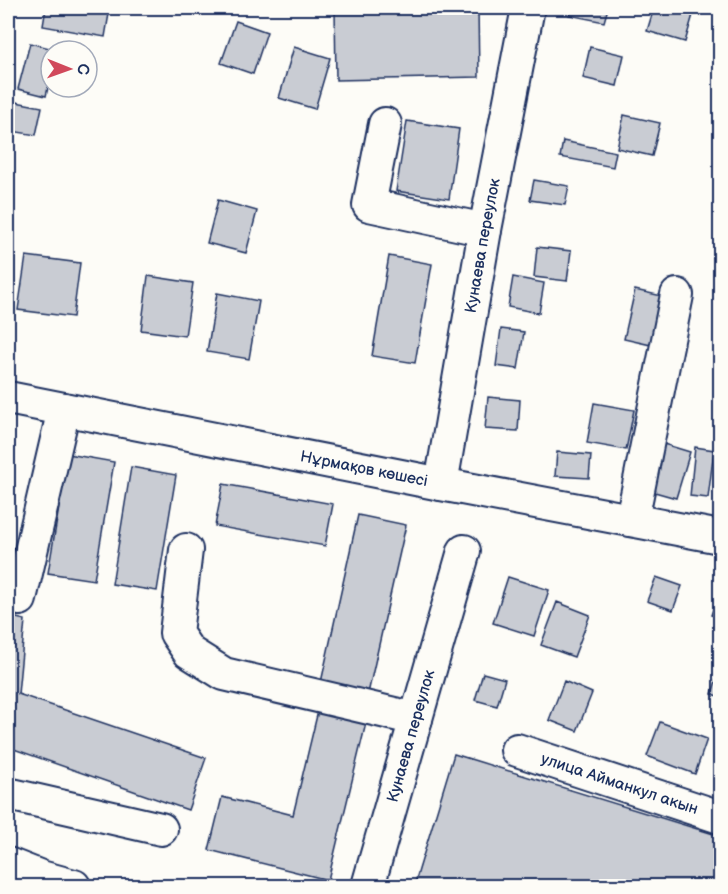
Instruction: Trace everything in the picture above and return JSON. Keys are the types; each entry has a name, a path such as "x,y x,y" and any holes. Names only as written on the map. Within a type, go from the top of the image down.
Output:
{"street":[{"name":"Кунаева переулок","path":"441,484 484,231 528,8"},
{"path":"386,124 369,205 484,231"},
{"path":"632,520 676,295"},
{"name":"Нұрмақов көшесі","path":"8,398 720,537"},
{"path":"8,596 20,599 64,410"},
{"path":"186,550 176,633 189,652 224,674 416,719"},
{"name":"Кунаева переулок","path":"368,886 464,551"},
{"name":"улица Айманкул акын","path":"518,750 720,818"},
{"path":"8,794 161,829"},
{"path":"8,864 41,877 74,886"},
{"path":"8,876 41,877"}],"building":[{"path":"46,8 110,8 105,37 43,26"},
{"path":"335,8 478,8 479,77 336,80"},
{"path":"571,8 608,8 604,22 569,15"},
{"path":"654,8 695,8 685,42 647,31"},
{"path":"236,21 267,32 253,74 221,63"},
{"path":"30,43 39,45 39,94 18,89"},
{"path":"294,47 330,58 315,109 279,98"},
{"path":"590,47 624,55 617,86 583,78"},
{"path":"16,102 42,107 36,135 11,131"},
{"path":"624,115 660,123 652,156 617,148"},
{"path":"407,121 459,129 449,199 396,191"},
{"path":"563,141 616,152 613,167 560,157"},
{"path":"534,180 569,186 565,205 530,200"},
{"path":"218,200 257,211 246,253 207,243"},
{"path":"537,247 571,251 567,281 534,277"},
{"path":"26,256 80,263 73,317 18,310"},
{"path":"389,256 432,264 415,363 372,356"},
{"path":"148,276 193,283 185,336 141,330"},
{"path":"513,277 544,283 539,313 508,307"},
{"path":"635,290 662,296 651,345 624,339"},
{"path":"217,293 259,301 249,359 207,352"},
{"path":"501,329 524,332 518,369 496,366"},
{"path":"488,397 520,400 518,431 485,429"},
{"path":"594,403 634,410 626,450 587,443"},
{"path":"657,442 690,452 676,498 644,489"},
{"path":"695,447 714,450 708,498 690,496"},
{"path":"557,452 591,455 589,478 555,476"},
{"path":"68,454 114,462 94,580 48,573"},
{"path":"131,467 176,475 157,591 112,584"},
{"path":"223,484 333,504 325,546 215,526"},
{"path":"358,515 406,525 367,698 320,687"},
{"path":"508,577 549,590 534,636 493,623"},
{"path":"656,577 682,586 673,610 647,601"},
{"path":"720,590 720,618 711,615"},
{"path":"557,602 590,615 574,657 541,645"},
{"path":"8,616 25,620 18,694 206,758 188,810 8,747"},
{"path":"720,667 720,697 712,694"},
{"path":"483,673 505,679 497,706 475,700"},
{"path":"564,681 592,693 577,731 549,720"},
{"path":"318,711 366,723 328,880 209,850 222,797 293,815"},
{"path":"660,722 707,739 695,774 647,756"},
{"path":"454,754 720,836 720,864 713,886 414,886"}]}
